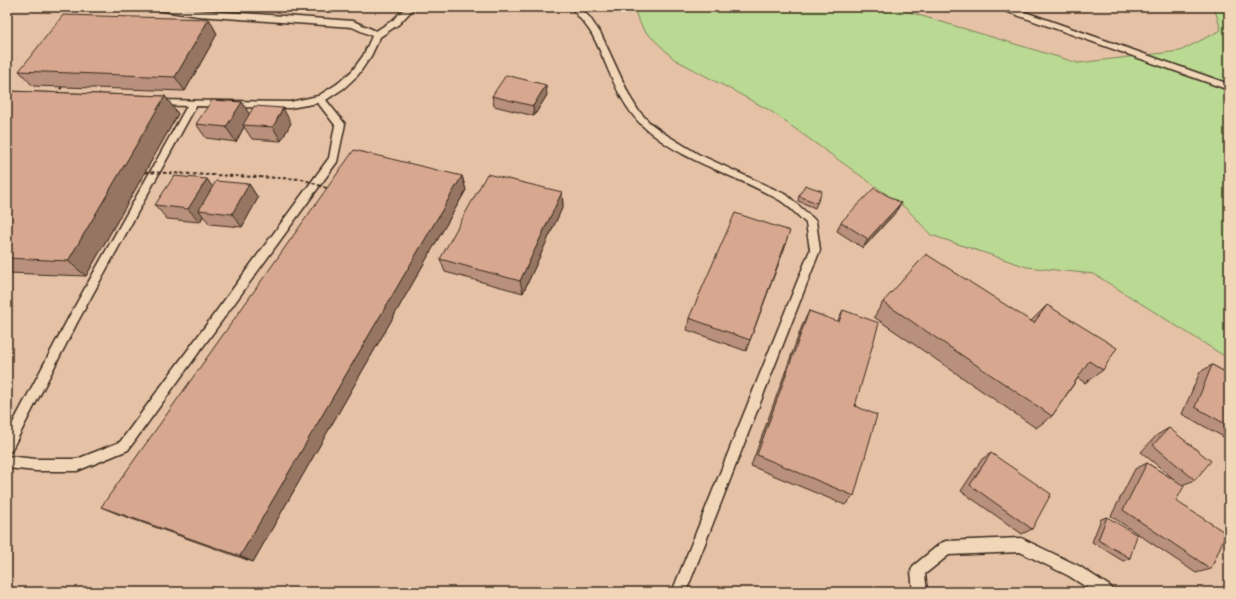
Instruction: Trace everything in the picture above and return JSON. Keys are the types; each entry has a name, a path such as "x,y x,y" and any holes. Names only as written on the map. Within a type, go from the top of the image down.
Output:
{"lane":[{"path":"156,7 198,13 353,24 377,35"},
{"path":"147,102 290,105 320,99 337,89 351,78 368,57 377,35 396,22 410,7"},
{"path":"575,7 583,14 600,40 624,98 646,125 684,151 785,199 811,221 815,250 679,592"},
{"path":"1003,7 1229,87"},
{"path":"7,462 36,465 77,465 124,446 334,159 340,124 320,99"},
{"path":"7,447 74,318 193,104"},
{"path":"920,592 918,571 946,548 1021,545 1074,571 1106,592"}],"path":[{"path":"54,98 62,87"},
{"path":"145,172 302,179 334,191"}],"shaded area":[{"path":"7,7 631,7 643,29 735,93 769,110 907,209 931,235 1027,267 1094,274 1229,359 1229,592 7,592"},
{"path":"892,7 1214,7 1221,30 1180,51 1078,63"}],"green space":[{"path":"631,7 892,7 1078,63 1180,51 1221,30 1214,7 1229,7 1229,359 1094,274 1027,267 931,235 907,209 769,110 674,59 643,29"}],"building":[{"path":"63,15 209,19 175,77 19,71"},
{"path":"506,75 546,85 533,106 492,96"},
{"path":"7,91 165,96 68,261 7,258"},
{"path":"212,100 242,102 226,127 196,124"},
{"path":"254,106 283,108 273,127 243,125"},
{"path":"354,150 462,176 240,556 101,507"},
{"path":"487,174 562,192 520,281 440,259"},
{"path":"174,176 207,179 188,209 155,205"},
{"path":"216,181 249,184 232,214 199,210"},
{"path":"805,185 822,191 817,203 799,196"},
{"path":"874,188 901,203 868,239 841,222"},
{"path":"735,213 790,231 750,340 689,318"},
{"path":"926,254 1034,323 1047,305 1117,348 1103,370 1089,361 1052,416 883,302"},
{"path":"843,310 879,323 855,406 877,415 854,496 757,455 809,311 839,322"},
{"path":"1212,365 1229,374 1229,426 1195,407"},
{"path":"1169,428 1211,461 1195,480 1153,445"},
{"path":"991,453 1051,494 1032,529 970,485"},
{"path":"1147,463 1184,486 1176,501 1226,533 1211,569 1123,510"},
{"path":"1107,517 1137,535 1130,558 1098,540"}]}
